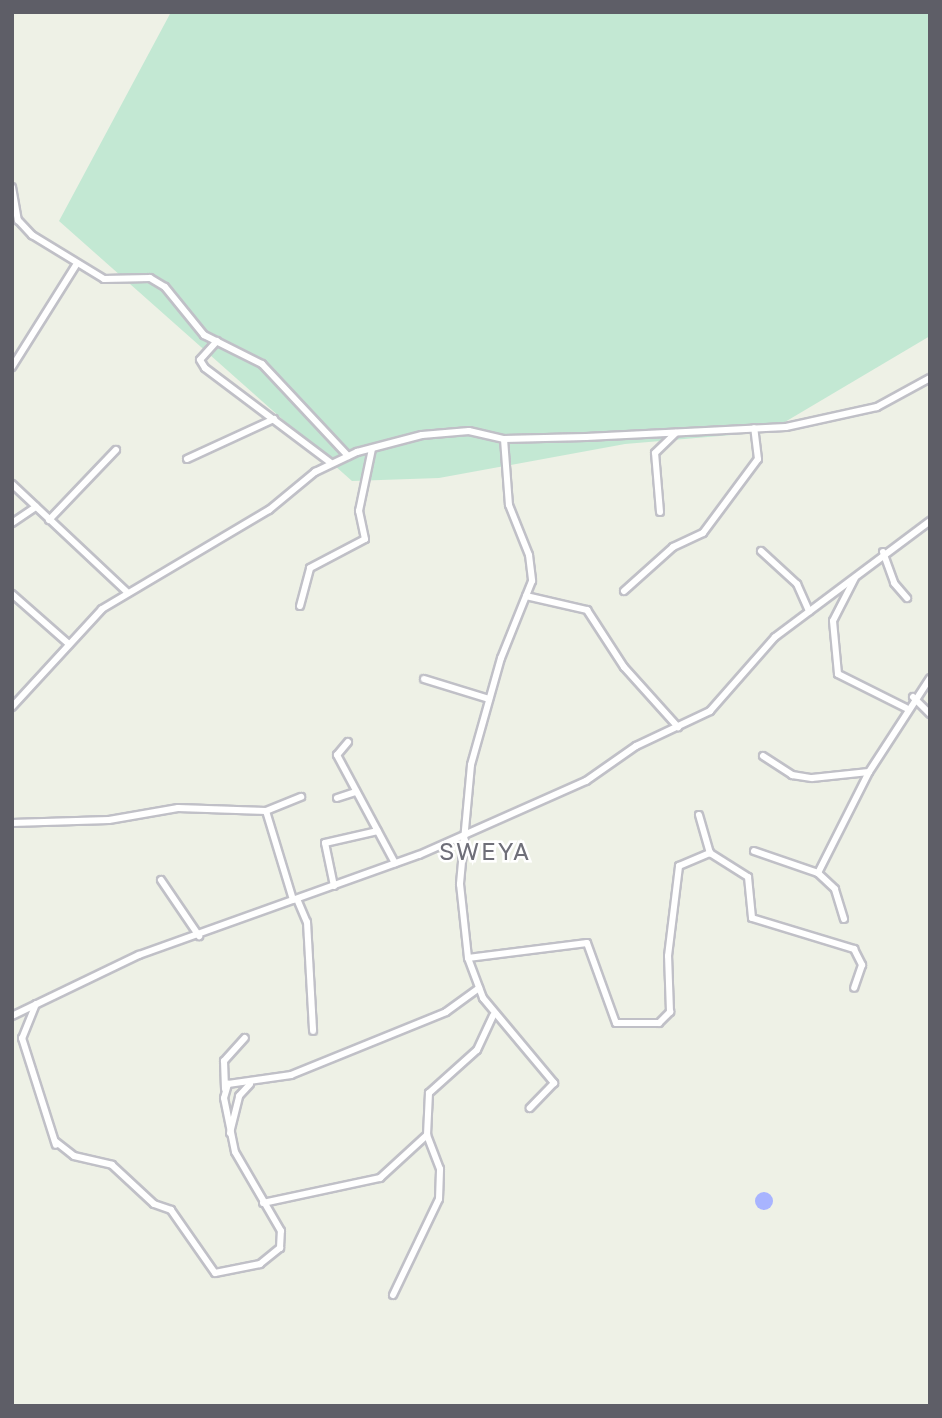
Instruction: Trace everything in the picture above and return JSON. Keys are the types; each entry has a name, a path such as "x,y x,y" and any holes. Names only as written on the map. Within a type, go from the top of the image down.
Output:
{"street":[{"path":"12,187 24,228 76,265 114,283 150,278 217,341 255,358 348,456"},
{"path":"12,367 76,265"},
{"path":"217,341 201,364 331,463"},
{"path":"12,706 69,643 128,593 269,510 331,463 348,456 443,433 504,439 754,428 860,412 930,378"},
{"path":"187,460 274,419"},
{"path":"624,591 673,547 705,530 758,458 754,428"},
{"path":"660,512 656,453 678,432"},
{"path":"504,439 509,505 532,567 526,596 489,699 471,765 460,884 468,958 479,988 493,1015 554,1083 530,1108"},
{"path":"300,606 310,568 365,539 360,502 372,449"},
{"path":"50,520 116,450"},
{"path":"12,484 128,593"},
{"path":"12,523 36,507"},
{"path":"12,1016 37,1002 199,936 464,835 586,781 716,707 760,651 856,577 883,552 930,521"},
{"path":"761,551 797,584 809,611"},
{"path":"883,552 894,583 907,598"},
{"path":"856,577 834,621 835,665 850,684 875,689 906,708"},
{"path":"12,594 69,643"},
{"path":"526,596 587,610 624,667 678,727"},
{"path":"818,873 869,772 906,708 930,678"},
{"path":"424,679 489,699"},
{"path":"914,697 930,714"},
{"path":"348,742 337,755 395,863"},
{"path":"763,757 792,775 812,778 869,772"},
{"path":"337,798 355,792"},
{"path":"12,823 109,820 178,808 266,811 301,797"},
{"path":"266,811 295,900 307,922 313,1031"},
{"path":"699,815 710,853 748,877 752,918 854,949 862,965 854,988"},
{"path":"334,886 325,843 378,831"},
{"path":"754,851 818,873 835,889 844,919"},
{"path":"468,958 587,943 616,1023 659,1023 670,1012 668,956 679,866 710,853"},
{"path":"161,880 199,936"},
{"path":"225,1088 292,1076 432,1018 479,988"},
{"path":"37,1002 22,1038 56,1144 74,1156 112,1165 154,1204 169,1207 215,1273 260,1264 280,1248 281,1231 263,1203 229,1135 224,1061 245,1038"},
{"path":"393,1295 439,1199 440,1169 427,1135 429,1093 477,1050 493,1015"},
{"path":"12,1040 22,1038"},
{"path":"229,1135 239,1096 250,1084"},
{"path":"263,1203 380,1178 427,1135"}],"green space":[{"path":"171,12 930,12 930,336 768,432 625,444 439,478 352,481 59,221"}],"water":[{"path":"764,1192 770,1195 773,1201 770,1207 764,1210 758,1207 755,1201 758,1195"}],"district":[{"name":"SWEYA","path":"485,851"}]}
